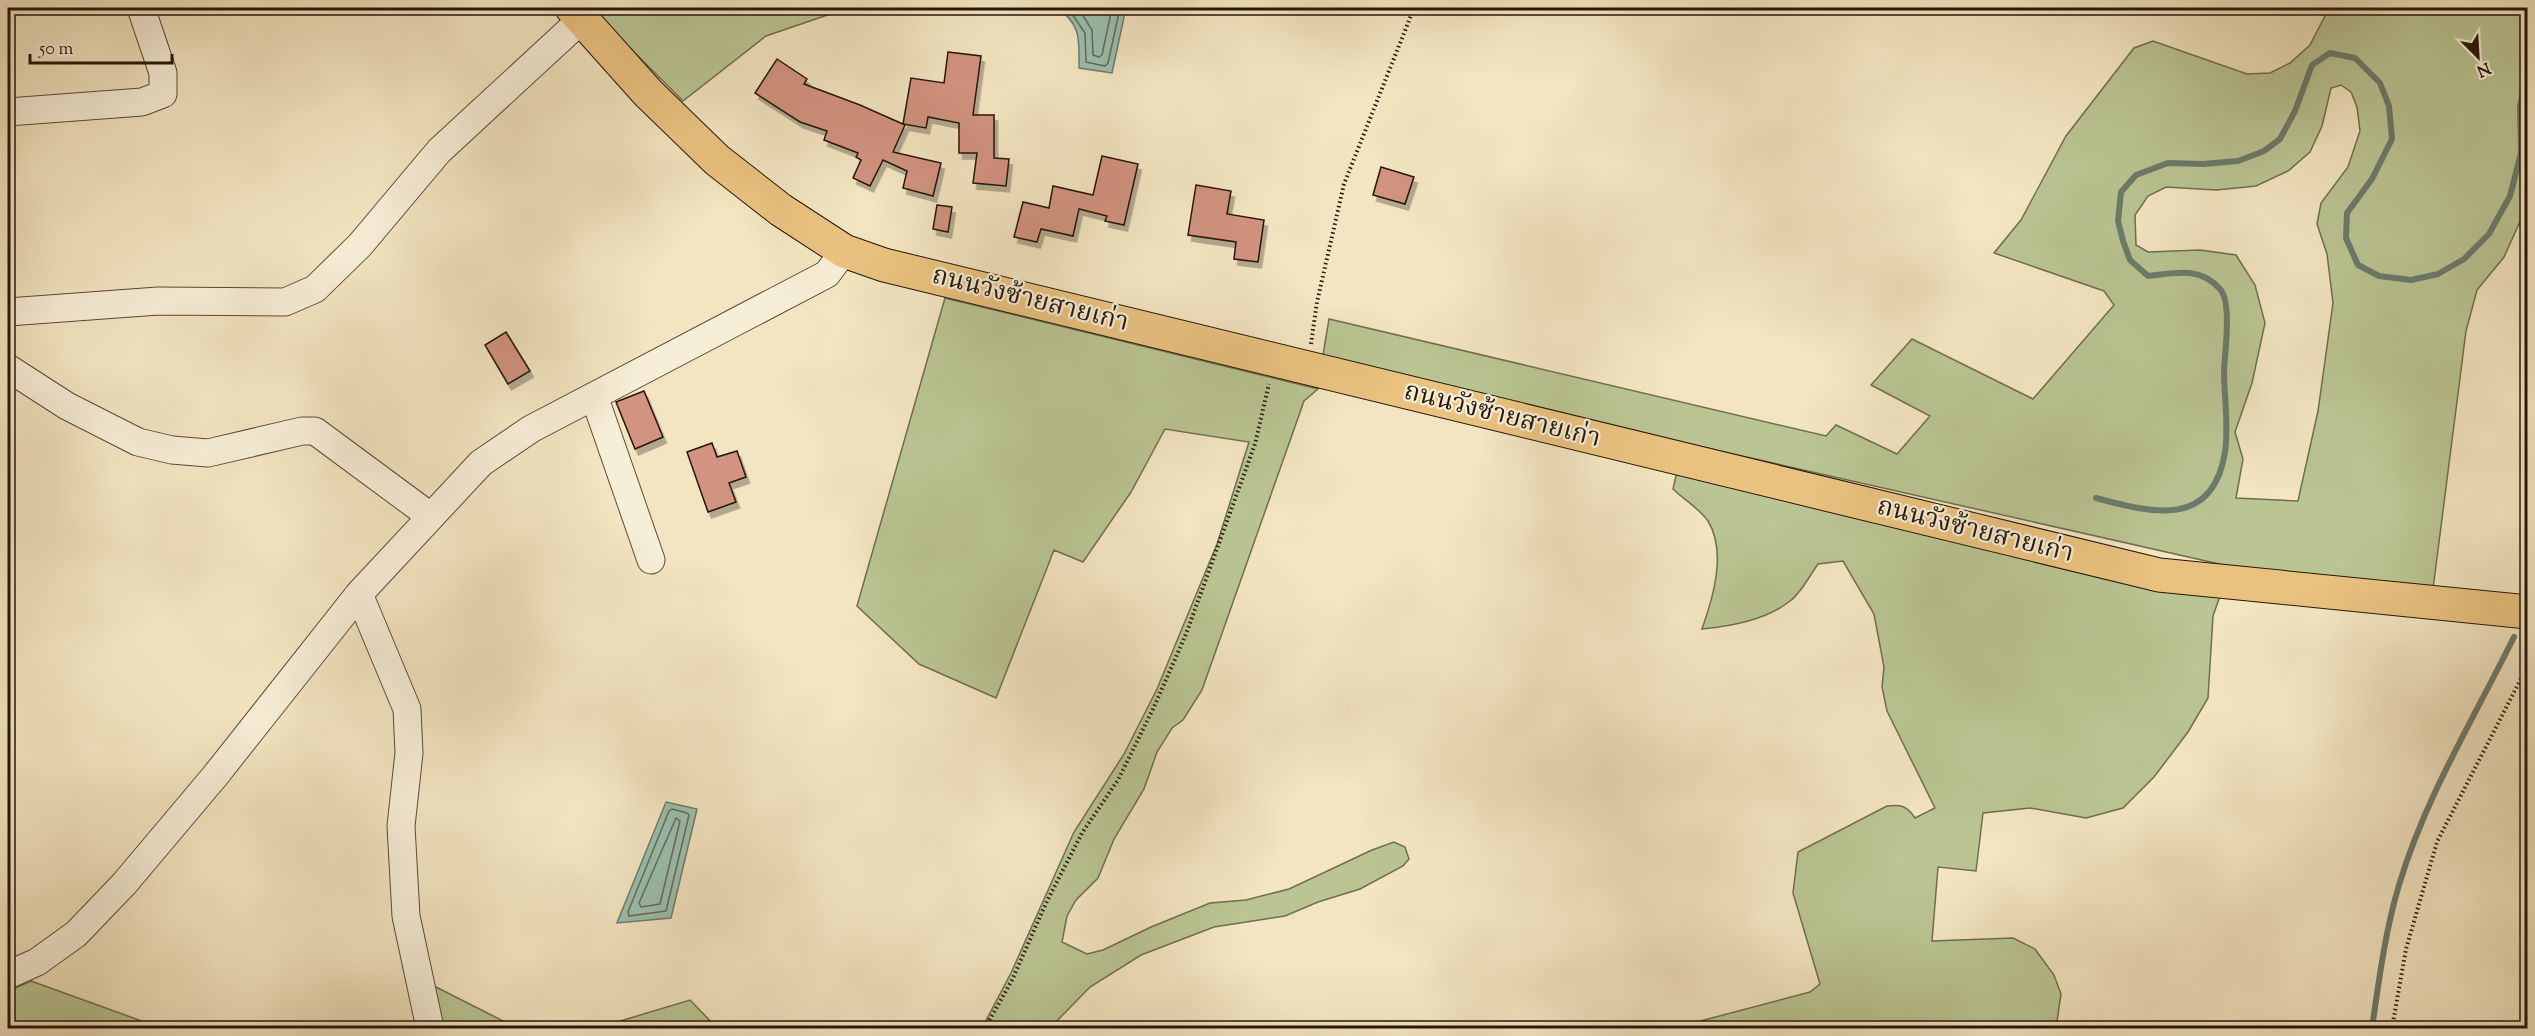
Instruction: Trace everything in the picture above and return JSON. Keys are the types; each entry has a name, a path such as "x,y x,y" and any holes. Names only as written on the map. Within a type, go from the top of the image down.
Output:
{"main road":[{"name":"ถนนวังซ้ายสายเก่า","path":"577,13 648,93 717,160 781,210 844,251 884,265 2159,575 2528,612"}],"street":[{"path":"8,112 142,102 163,94 163,73 141,8"},
{"path":"8,312 158,301 285,302 315,289 360,245 439,151 577,13"},
{"path":"8,975 37,962 76,934 124,884 215,776 359,594 481,463 531,429 827,274 844,251"},
{"path":"8,368 67,406 138,442 172,450 208,453 303,431 315,432 430,516"},
{"path":"594,396 651,560"},
{"path":"359,594 407,709 409,753 401,826 406,916 430,1029"}],"path":[{"path":"1307,369 1317,302 1344,184 1414,8"},
{"path":"986,1029 1082,833 1118,780 1154,707 1186,634 1255,444 1275,360"},
{"path":"2392,1029 2406,949 2437,842 2528,665"}],"green space":[{"path":"590,8 848,8 766,36 683,101"},
{"path":"2329,8 2409,15 2409,8 2527,8 2527,206 2504,257 2477,290 2466,331 2433,589 2259,573 1322,361 1329,319 1826,436 1836,425 1897,454 1930,416 1871,385 1912,339 2033,399 2114,305 2104,291 1994,253 2021,220 2066,136 2134,48 2153,41 2247,74 2270,73 2290,63 2310,45","holes":["2341,85 2351,92 2357,107 2360,131 2348,167 2321,203 2317,224 2327,254 2333,303 2318,411 2298,501 2236,498 2243,459 2235,432 2252,383 2265,323 2255,285 2236,255 2200,250 2148,252 2136,245 2135,215 2148,196 2166,187 2216,190 2256,186 2288,171 2310,152 2322,126 2331,88"]},
{"path":"945,298 1318,389 1304,401 1202,690 1183,720 1172,728 1157,752 1144,789 1114,839 1098,878 1076,900 1067,916 1062,942 1087,954 1103,950 1210,903 1246,900 1289,889 1394,842 1405,847 1409,859 1403,866 1360,889 1318,902 1285,916 1214,927 1141,955 1090,987 1050,1028 982,1028 1011,973 1074,832 1124,754 1157,689 1217,544 1249,442 1165,429 1131,492 1083,562 1054,550 996,698 919,664 857,606"},
{"path":"1678,467 2221,593 2213,616 2208,698 2188,732 2154,777 2123,808 2086,818 2030,808 1983,813 1976,871 1938,867 1932,941 2013,938 2035,949 2054,975 2061,994 2056,1028 1674,1028 1810,992 1820,984 1793,893 1798,852 1887,806 1903,807 1915,818 1935,808 1887,711 1882,687 1884,667 1874,614 1843,561 1818,564 1802,589 1781,608 1737,624 1702,629 1714,589 1717,547 1708,521 1701,512 1673,489"},
{"path":"31,981 161,1028 8,1028 8,991"},
{"path":"426,982 517,1028 438,1028"},
{"path":"690,1000 717,1028 597,1028"}],"water":[{"path":"1057,8 1126,8 1112,73 1079,68 1079,42 1075,27 1071,20"},
{"path":"666,802 697,809 671,918 617,923"}],"building":[{"path":"948,52 981,56 973,115 994,115 994,158 1009,159 1006,186 973,183 977,153 959,153 959,123 928,117 926,128 903,124 911,78 944,83"},
{"path":"777,59 807,79 804,84 905,125 893,152 941,163 933,196 903,188 907,171 883,160 870,186 853,178 861,160 856,157 858,153 824,140 827,131 800,122 755,93"},
{"path":"1102,156 1138,164 1124,225 1105,221 1107,216 1079,209 1073,236 1041,229 1037,242 1014,237 1023,202 1049,208 1053,186 1093,195"},
{"path":"1381,167 1414,177 1405,204 1373,195"},
{"path":"1196,185 1231,191 1227,214 1264,220 1258,262 1234,259 1236,242 1188,235"},
{"path":"937,205 952,207 948,232 933,229"},
{"path":"506,332 530,371 508,384 485,345"},
{"path":"644,391 663,437 635,449 616,402"},
{"path":"712,443 717,457 737,451 746,477 729,483 736,502 708,512 687,452"}],"waterway":[{"path":"2096,498 2138,508 2158,510 2177,510 2194,504 2208,494 2218,477 2225,452 2224,370 2227,316 2224,295 2212,282 2196,274 2148,276 2130,260 2118,221 2121,192 2136,175 2168,163 2203,164 2238,161 2264,151 2280,139 2295,111 2312,65 2330,53 2355,58 2380,83 2389,106 2392,139 2372,179 2347,213 2346,238 2358,265 2379,276 2411,280 2438,274 2464,259 2489,234 2510,196 2521,153 2520,106 2528,70"},
{"path":"2372,1028 2390,920 2410,853 2436,790 2514,637"}]}
